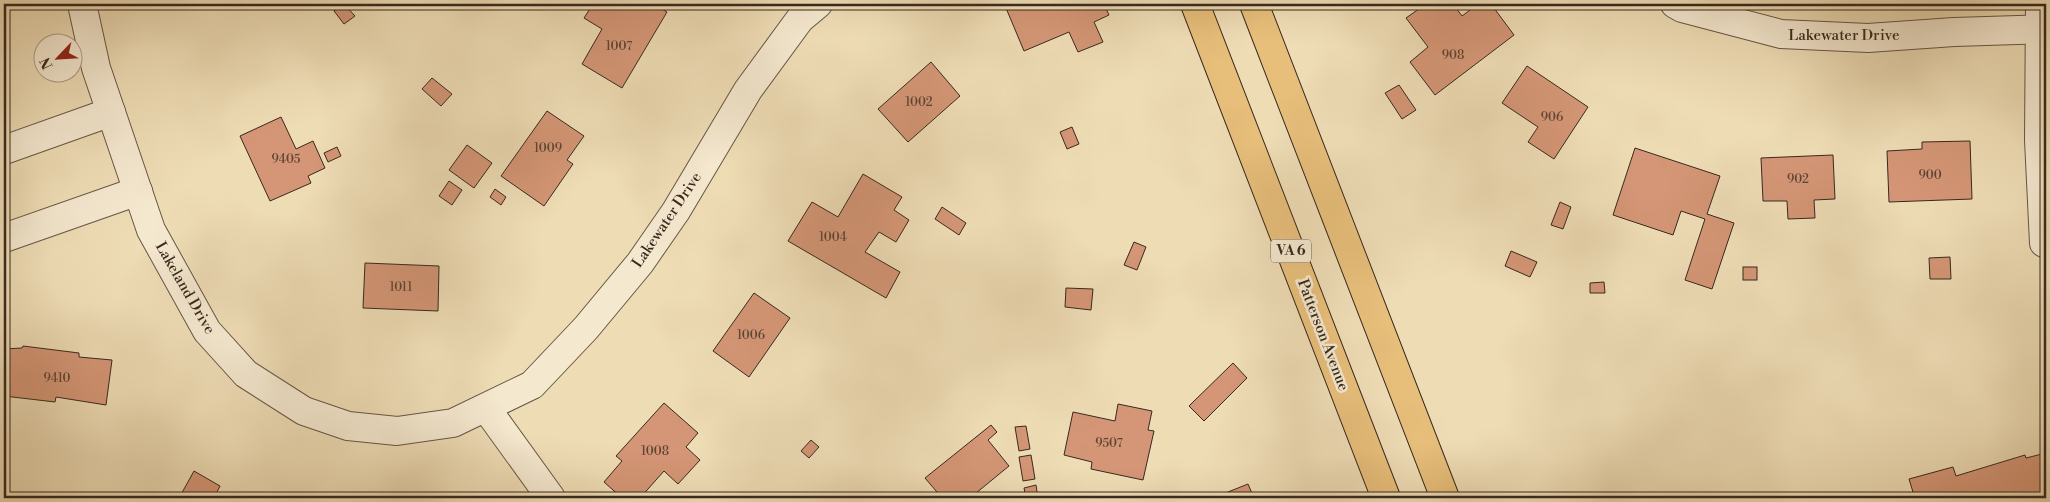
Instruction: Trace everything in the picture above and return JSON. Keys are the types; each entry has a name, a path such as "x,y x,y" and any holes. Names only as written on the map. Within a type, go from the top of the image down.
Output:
{"main road":[{"name":"Patterson Avenue","path":"1195,4 1386,498"},
{"path":"1254,4 1445,498"}],"street":[{"name":"Lakeland Drive","path":"82,4 96,68 152,230 207,331 246,374 304,411 348,426 397,431 453,423 486,408"},
{"name":"Lakewater Drive","path":"486,408 532,386 586,328 640,263 676,211 748,90 800,19 818,4"},
{"name":"Lakewater Drive","path":"1675,4 1682,8 1781,34 1868,38 2043,21"},
{"path":"2043,21 2039,140 2044,243"},
{"path":"4,150 111,112"},
{"path":"4,238 138,191"},
{"path":"486,408 551,498"}],"building":[{"path":"344,4 355,16 344,24 334,11"},
{"path":"593,4 653,4 667,12 622,88 582,64 602,29 584,18"},
{"path":"1017,4 1104,4 1109,15 1094,22 1103,42 1078,52 1069,32 1024,51 1006,8"},
{"path":"1426,4 1453,4 1462,16 1478,4 1491,4 1514,35 1435,95 1410,62 1428,47 1406,18"},
{"path":"931,62 960,96 908,142 878,109"},
{"path":"1527,66 1588,107 1554,159 1528,142 1538,127 1502,103"},
{"path":"432,78 452,94 441,106 422,89"},
{"path":"1399,85 1416,110 1402,119 1385,93"},
{"path":"547,111 584,136 567,160 573,164 544,206 501,176"},
{"path":"281,117 296,149 313,141 325,168 308,176 311,183 270,201 240,136"},
{"path":"1072,127 1079,144 1067,149 1060,132"},
{"path":"1970,141 1972,199 1889,202 1887,151 1922,149 1922,142"},
{"path":"467,145 492,163 474,188 449,170"},
{"path":"337,147 341,156 328,162 324,153"},
{"path":"1635,148 1720,176 1707,214 1734,223 1712,289 1685,280 1705,219 1681,211 1673,235 1613,215"},
{"path":"1833,155 1835,199 1814,200 1815,218 1788,219 1787,201 1763,201 1761,158"},
{"path":"863,174 902,197 894,210 909,220 896,242 879,232 865,252 900,272 886,298 788,241 812,202 838,217"},
{"path":"449,181 462,190 452,205 439,196"},
{"path":"495,189 506,197 501,205 490,197"},
{"path":"1560,202 1571,207 1563,229 1551,225"},
{"path":"942,207 966,223 959,235 935,219"},
{"path":"1134,242 1146,247 1137,270 1124,265"},
{"path":"1511,251 1537,262 1530,277 1505,266"},
{"path":"1950,257 1951,279 1930,279 1929,258"},
{"path":"365,263 439,266 438,311 363,308"},
{"path":"1743,267 1757,267 1757,280 1743,280"},
{"path":"1604,282 1605,293 1590,293 1590,283"},
{"path":"1066,288 1093,289 1091,310 1065,307"},
{"path":"754,293 790,318 749,377 713,351"},
{"path":"23,346 79,353 79,357 112,360 106,405 56,397 55,402 4,396 4,349 22,348"},
{"path":"1233,363 1247,378 1204,421 1189,406"},
{"path":"664,403 698,433 686,447 700,460 678,484 664,471 640,498 622,498 604,482 622,461 616,456"},
{"path":"1118,404 1152,411 1148,430 1154,431 1143,480 1091,469 1092,462 1064,455 1073,412 1115,421"},
{"path":"991,425 997,432 988,440 1009,466 970,498 942,498 925,478"},
{"path":"1026,426 1030,449 1019,451 1015,427"},
{"path":"811,440 819,447 809,458 801,451"},
{"path":"2046,453 2046,498 1912,498 1910,493 1913,492 1909,479 1953,467 1956,476 2025,455 2026,458"},
{"path":"1031,455 1035,479 1023,481 1019,457"},
{"path":"194,471 220,486 216,494 224,498 179,498"},
{"path":"1248,484 1254,498 1213,498"},
{"path":"1036,485 1038,498 1026,498 1024,488"}]}
